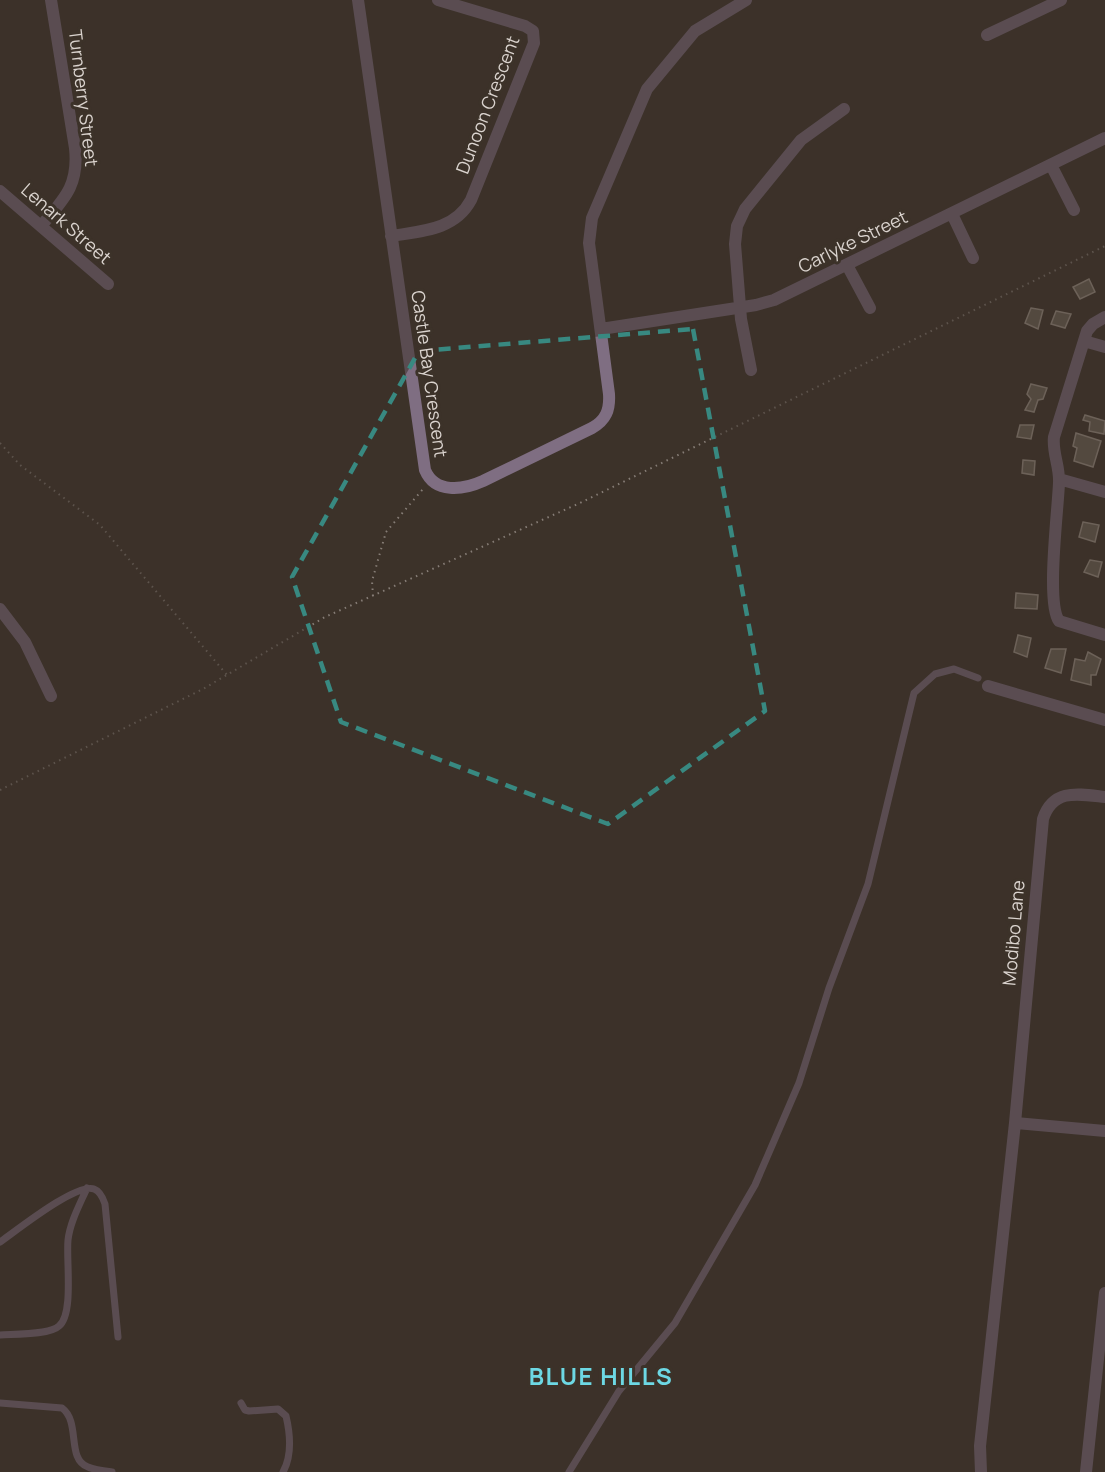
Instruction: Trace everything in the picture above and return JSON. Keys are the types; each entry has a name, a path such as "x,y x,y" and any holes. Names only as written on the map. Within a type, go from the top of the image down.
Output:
{"street":[{"name":"Turnberry Street","path":"41,226 68,194 76,171 72,129 51,0"},
{"name":"Castle Bay Crescent","path":"358,0 423,461 431,480 452,489 476,485 602,422 608,410 609,400 589,243 590,225 642,99 653,81 695,31 746,0"},
{"name":"Dunoon Crescent","path":"391,236 446,225 468,206 534,43 533,31 525,26 438,0"},
{"path":"987,35 1060,0"},
{"path":"751,370 740,308 735,237 741,214 801,140 844,109"},
{"name":"Carlyke Street","path":"601,329 740,308 774,300 1105,138"},
{"path":"1051,165 1074,210"},
{"name":"Lenark Street","path":"0,191 108,284"},
{"path":"952,213 973,258"},
{"path":"847,265 870,308"},
{"path":"1105,317 1090,327 1084,341 1054,437 1059,479 1052,590 1055,614 1062,623 1105,635"},
{"path":"1084,341 1105,347"},
{"path":"1059,479 1105,492"},
{"path":"0,609 19,632 51,696"},
{"path":"983,682 1105,720"},
{"name":"Modibo Lane","path":"981,1472 980,1446 1015,1123 1044,819 1047,809 1063,796 1105,797"},
{"path":"1015,1123 1105,1131"},
{"path":"1086,1472 1105,1293"}],"lane":[{"path":"569,1472 619,1391 675,1323 755,1185 799,1083 829,988 868,884 914,693 935,674 954,669 983,682"},
{"path":"0,1242 52,1206 80,1190 87,1188 98,1191 105,1204 118,1337"},
{"path":"0,1335 50,1330 62,1324 67,1308 68,1237 87,1188"},
{"path":"0,1402 62,1407 72,1425 75,1451 80,1462 88,1467 112,1472"},
{"path":"241,1403 245,1410 259,1412 278,1409 286,1416 290,1444 284,1472"}],"path":[{"path":"0,790 161,711 325,617 580,502 1105,246"},
{"path":"0,442 20,465 100,525 227,675"},
{"path":"373,596 373,576 388,528 431,480"}],"highlighted area":[{"path":"693,329 765,711 608,824 341,722 292,577 419,351"}],"building":[{"path":"1089,279 1095,292 1080,299 1073,287"},
{"path":"1031,308 1043,310 1038,329 1025,323"},
{"path":"1056,311 1071,314 1065,328 1051,324"},
{"path":"1031,384 1047,388 1043,399 1038,400 1034,412 1025,410 1031,399 1027,394"},
{"path":"1085,415 1105,421 1104,434 1089,431 1090,422 1083,420"},
{"path":"1020,425 1034,425 1031,439 1017,437"},
{"path":"1076,433 1101,441 1093,467 1074,461 1077,448 1073,446"},
{"path":"1023,460 1035,461 1034,475 1022,473"},
{"path":"1083,522 1099,525 1095,542 1079,537"},
{"path":"1090,560 1102,562 1098,577 1084,572"},
{"path":"1016,593 1038,595 1037,609 1015,608"},
{"path":"1018,635 1031,638 1027,657 1014,652"},
{"path":"1051,649 1066,649 1061,673 1045,668"},
{"path":"1088,652 1101,659 1096,675 1091,675 1091,685 1071,680 1075,659 1085,661"}],"district":[{"name":"BLUE HILLS","path":"601,1377"}]}
